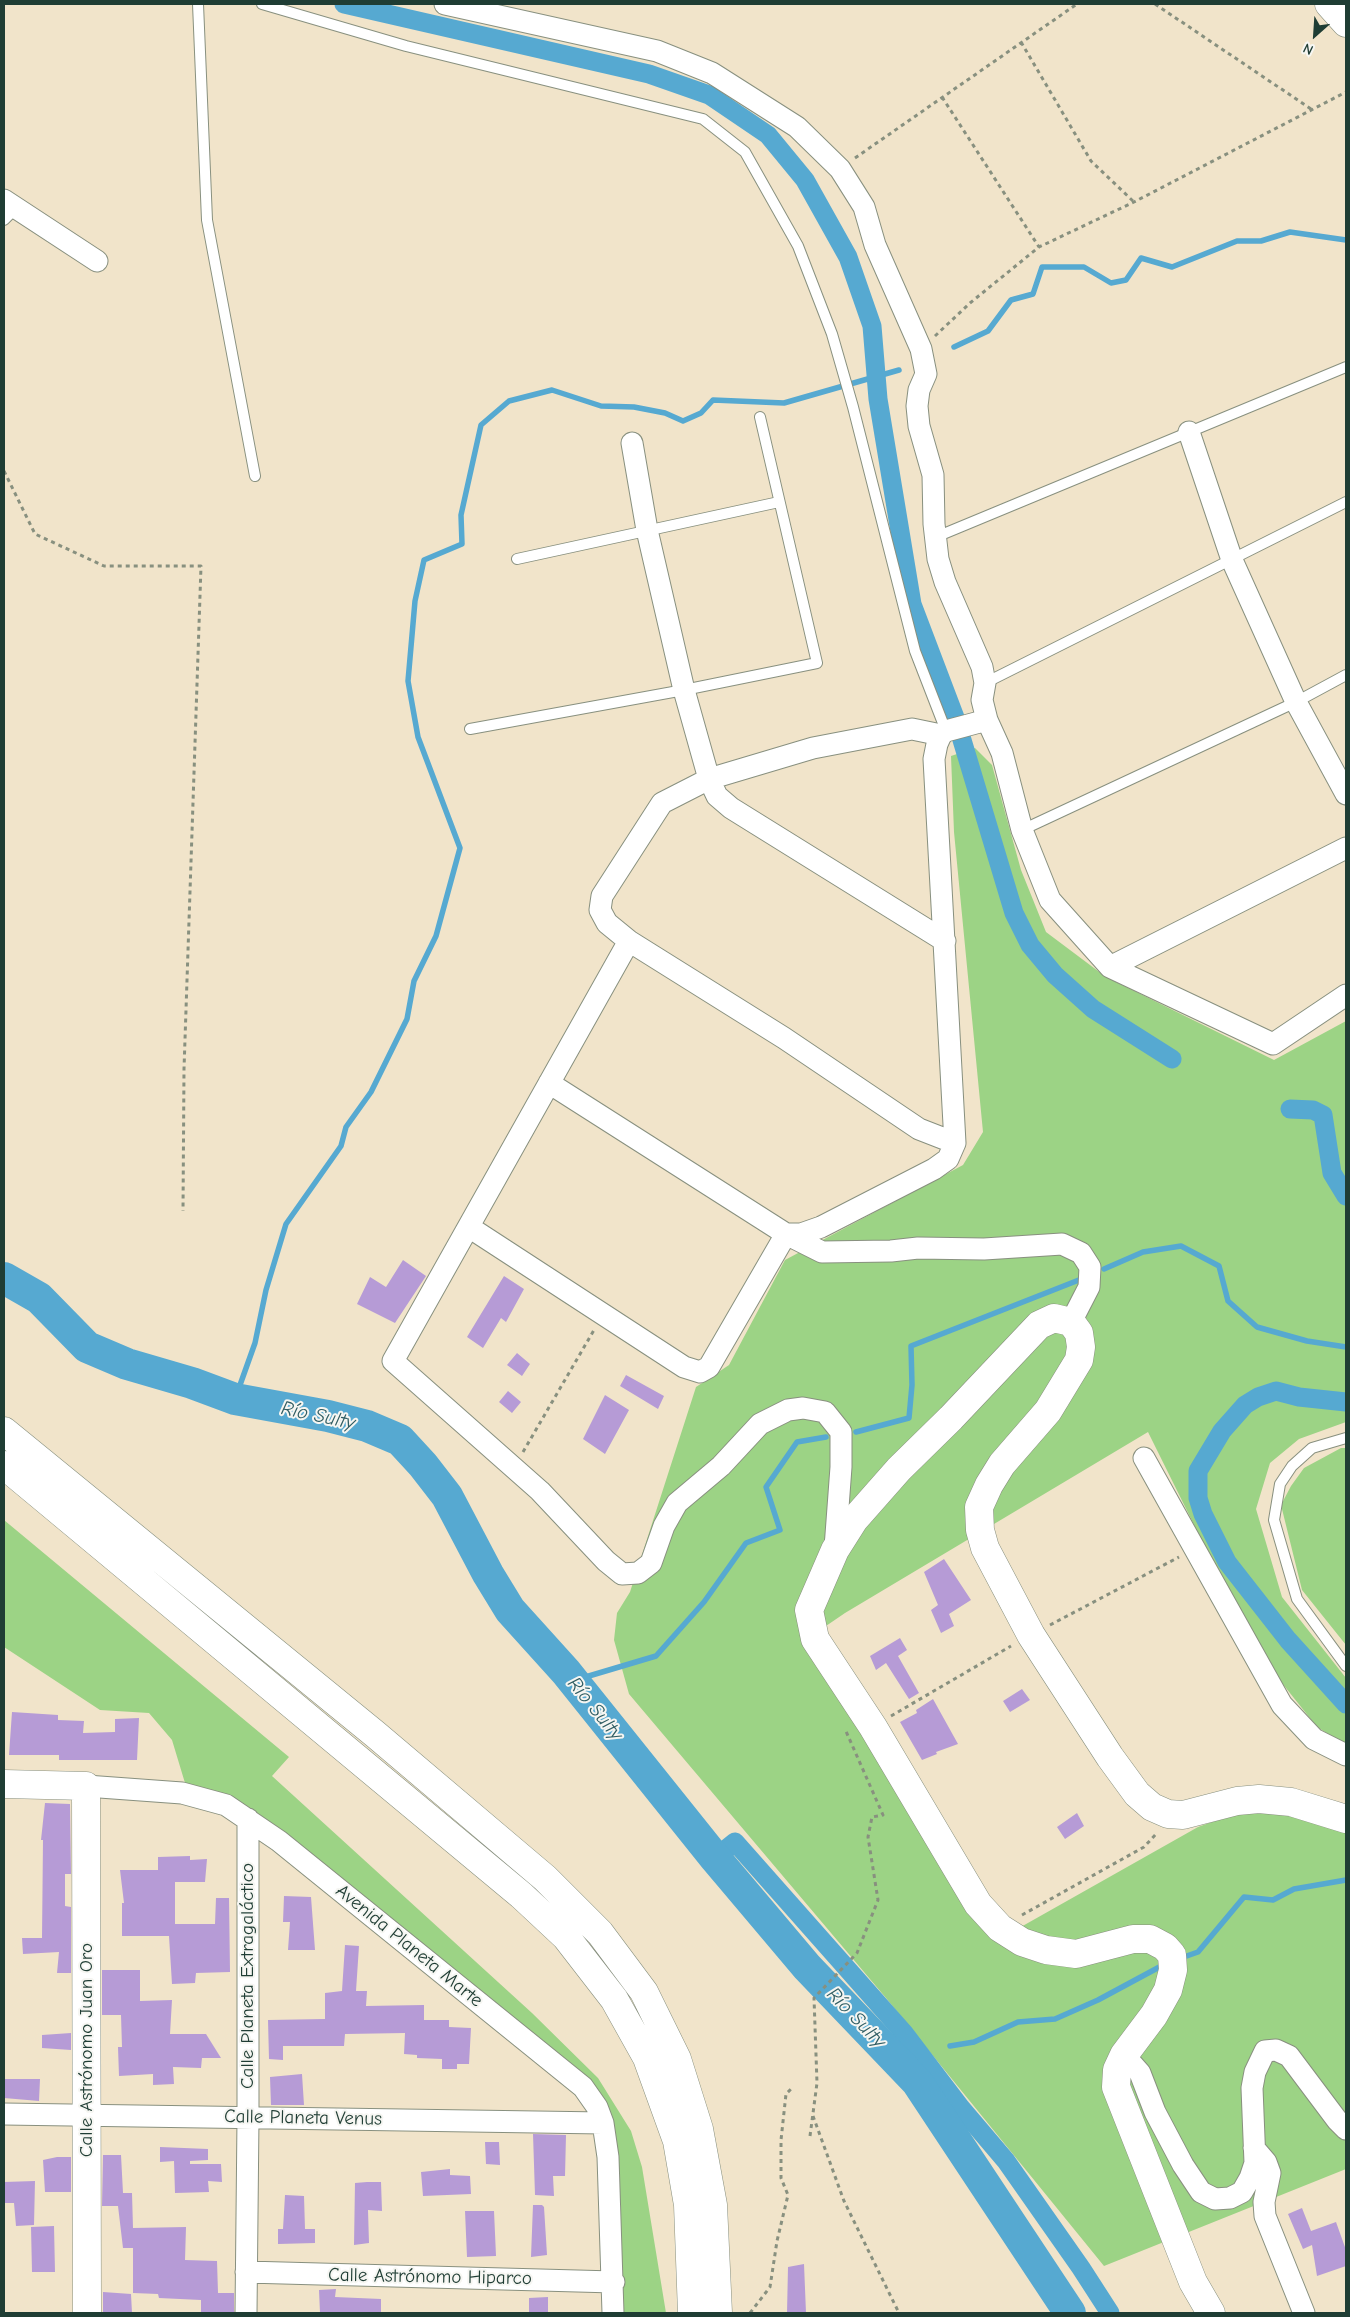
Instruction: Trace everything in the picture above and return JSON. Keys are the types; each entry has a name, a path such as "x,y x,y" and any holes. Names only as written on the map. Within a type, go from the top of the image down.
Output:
{"main road":[{"path":"1329,4 1346,23"},
{"path":"1211,2313 1193,2282 1116,2087 1118,2070 1124,2055 1154,2015 1168,1990 1173,1970 1172,1956 1165,1947 1150,1939 1132,1939 1076,1954 1046,1950 1022,1942 1000,1928 978,1904 873,1727 814,1639 809,1610 835,1550 854,1520 899,1469 951,1418 1039,1325 1054,1318 1071,1322 1078,1333 1081,1347 1079,1360 1048,1411 1002,1464 989,1484 979,1508 980,1530 985,1548 1030,1635 1105,1750 1137,1794 1152,1807 1168,1814 1183,1815 1238,1801 1259,1799 1291,1802 1346,1819"},
{"path":"4,1431 382,1740 545,1878 600,1933 644,1992 677,2059 699,2128 713,2205 718,2313"},
{"path":"4,1465 521,1895 566,1937 614,1999 647,2058 677,2141 688,2205 692,2313"},
{"name":"Avenida Planeta Marte","path":"4,1784 86,1786"},
{"name":"Calle Astrónomo Juan Oro","path":"86,1786 87,2313"}],"street":[{"path":"445,4 657,51 712,73 797,127 840,169 864,207 875,246 922,348 926,374 919,390 917,406 919,426 933,475 938,559 944,582 982,667 985,682 982,700 987,720 1002,753 1022,830 1050,900 1110,967 1273,1044 1346,995"},
{"path":"8,209 97,261"},
{"path":"1189,432 1232,560 1296,702 1346,794"},
{"path":"632,442 648,530 684,690 709,779 717,796 732,808 946,941"},
{"path":"955,1143 919,1129 784,1038 629,941 607,923 600,910 602,896 662,803 709,779 813,748 912,729 944,733 987,720"},
{"path":"786,1234 801,1234 821,1227 934,1169 948,1159 955,1143 946,941 934,778 934,759 944,733"},
{"path":"1110,967 1346,848"},
{"path":"629,941 393,1361 540,1491 606,1561 622,1574 638,1573 651,1563 664,1526 678,1503 715,1471 760,1424 788,1410 803,1408 825,1412 841,1432 842,1467 835,1550"},
{"path":"549,1083 786,1234 822,1252 892,1252 918,1248 984,1250 1062,1244 1081,1254 1090,1267 1089,1287 1071,1322"},
{"path":"469,1227 684,1367 700,1372 709,1367 786,1234"},
{"path":"1144,1458 1282,1705 1314,1739 1346,1755"},
{"name":"Avenida Planeta Marte","path":"86,1786 182,1793 226,1805 279,1841 583,2087 597,2107 603,2123 608,2157 614,2282 613,2313"},
{"name":"Calle Planeta Extragaláctico","path":"246,2313 248,1819"},
{"path":"1124,2055 1140,2073 1167,2138 1201,2192 1215,2199 1230,2198 1242,2192 1256,2163 1252,2088 1257,2066 1265,2052 1276,2050 1290,2056 1337,2120 1346,2129"},
{"name":"Calle Planeta Venus","path":"4,2114 603,2123"},
{"path":"1254,2148 1266,2162 1270,2173 1264,2202 1265,2216 1304,2313"},
{"name":"Calle Astrónomo Hiparco","path":"246,2272 614,2282"}],"lane":[{"path":"198,4 207,220 255,476"},
{"path":"262,4 406,46 703,119 745,152 798,246 832,334 853,407 915,651 944,733"},
{"path":"936,537 1346,368"},
{"path":"470,729 684,690 817,663 760,417"},
{"path":"517,559 779,502"},
{"path":"985,682 1346,502"},
{"path":"1022,830 1296,702 1346,675"},
{"path":"1346,1438 1312,1448 1292,1466 1280,1484 1274,1520 1297,1599 1346,1666"}],"path":[{"path":"840,169 1077,4"},
{"path":"1155,4 1314,111"},
{"path":"1021,42 1091,161 1134,202"},
{"path":"922,348 970,302 1039,248 1314,111 1346,92"},
{"path":"942,98 1039,248"},
{"path":"4,472 36,534 104,566 201,566 185,1050 183,1211"},
{"path":"514,1468 602,1314"},
{"path":"810,2136 817,2083 814,1998 857,1953 878,1900 868,1837 872,1817 883,1816 843,1722"},
{"path":"1000,1928 1144,1846 1156,1834 1168,1814"},
{"path":"750,2313 770,2287 776,2241 788,2194 781,2178 781,2140 786,2094 793,2087"},
{"path":"813,2115 844,2201 899,2313"}],"green space":[{"path":"975,748 992,765 1021,870 1046,932 1106,977 1274,1060 1346,1021 1346,1422 1299,1439 1270,1463 1256,1509 1282,1597 1346,1678 1346,1745 1317,1727 1278,1678 1204,1545 1148,1432 845,1613 804,1641 996,1941 1198,1827 1245,1810 1280,1808 1346,1831 1346,2169 1104,2266 886,1998 629,1694 614,1640 617,1613 630,1592 696,1387 729,1365 785,1260 963,1165 983,1132 954,832 951,756"},
{"path":"1341,1448 1346,1448 1346,1645 1302,1590 1281,1505 1291,1486 1304,1468"},
{"path":"4,1520 289,1757 272,1776 532,2013 598,2078 631,2131 642,2167 666,2313 623,2313 592,2087 185,1783 172,1740 149,1713 100,1710 4,1647"}],"building":[{"path":"403,1260 426,1276 395,1323 357,1304 370,1277 386,1287"},
{"path":"504,1276 524,1289 506,1322 501,1318 483,1348 467,1337"},
{"path":"517,1353 530,1364 522,1376 507,1365"},
{"path":"626,1375 664,1396 658,1409 620,1386"},
{"path":"508,1391 521,1402 512,1413 499,1402"},
{"path":"605,1395 629,1410 605,1454 583,1439"},
{"path":"944,1559 971,1600 949,1614 954,1626 941,1633 931,1610 938,1605 924,1572"},
{"path":"900,1638 907,1650 898,1656 919,1693 909,1699 886,1663 876,1670 870,1656"},
{"path":"1022,1689 1030,1700 1010,1712 1003,1701"},
{"path":"933,1699 958,1744 936,1752 937,1754 922,1760 900,1722 917,1713 916,1710"},
{"path":"12,1712 58,1715 58,1720 84,1721 83,1733 115,1732 115,1719 139,1718 137,1760 59,1760 59,1755 9,1755"},
{"path":"45,1803 70,1804 71,1874 65,1874 65,1906 71,1907 71,1973 57,1973 59,1952 23,1954 22,1938 42,1938 43,1840 41,1840"},
{"path":"1077,1813 1084,1826 1065,1839 1057,1827"},
{"path":"190,1856 190,1860 207,1859 205,1882 175,1882 175,1924 215,1924 216,1898 229,1898 230,1972 196,1973 195,1983 172,1984 169,1936 122,1936 122,1903 124,1903 120,1870 158,1870 158,1857"},
{"path":"284,1896 311,1897 315,1950 288,1950 290,1922 283,1922"},
{"path":"345,1945 359,1946 356,1991 367,1991 366,2006 424,2005 424,2020 449,2020 449,2027 471,2028 469,2064 457,2064 457,2069 442,2069 442,2059 417,2058 417,2055 404,2054 405,2033 345,2034 344,2046 283,2046 283,2060 269,2059 268,2020 325,2019 325,1993 342,1991"},
{"path":"102,1970 140,1970 140,2001 172,2000 170,2034 206,2034 221,2058 202,2058 201,2068 173,2067 174,2084 153,2085 153,2074 119,2076 118,2047 122,2047 121,2015 102,2015"},
{"path":"71,2033 71,2050 42,2048 42,2035"},
{"path":"302,2074 304,2105 271,2105 270,2077"},
{"path":"4,2079 40,2079 39,2101 4,2098"},
{"path":"533,2134 566,2135 565,2176 553,2176 554,2196 535,2195"},
{"path":"485,2142 499,2142 500,2165 486,2164"},
{"path":"160,2147 208,2149 208,2160 190,2161 190,2164 221,2164 222,2182 208,2181 209,2192 175,2193 174,2161 160,2162"},
{"path":"103,2155 121,2155 123,2193 132,2193 133,2228 186,2227 185,2260 217,2261 218,2293 234,2293 234,2313 201,2313 201,2300 159,2298 158,2294 133,2293 133,2248 123,2248 118,2206 102,2206"},
{"path":"71,2157 71,2192 45,2192 43,2160"},
{"path":"450,2169 450,2175 470,2176 471,2194 423,2196 421,2172"},
{"path":"35,2181 34,2225 16,2226 14,2203 4,2203 4,2182"},
{"path":"381,2182 382,2211 368,2210 369,2243 354,2245 355,2183"},
{"path":"285,2195 304,2196 305,2229 315,2229 315,2243 278,2244 278,2229 283,2229"},
{"path":"533,2205 542,2205 544,2207 547,2255 531,2257"},
{"path":"1302,2208 1311,2231 1336,2222 1346,2250 1346,2266 1317,2276 1312,2245 1303,2249 1288,2214"},
{"path":"465,2211 494,2211 496,2256 467,2257"},
{"path":"54,2226 55,2272 32,2272 31,2227"},
{"path":"804,2264 806,2313 787,2313 788,2267"},
{"path":"336,2289 335,2297 381,2299 381,2313 320,2313 319,2290"},
{"path":"103,2292 131,2294 132,2313 103,2313"},
{"path":"548,2297 548,2313 529,2313 529,2298"}],"waterway":[{"path":"344,4 649,74 709,95 768,135 805,180 848,257 872,326 878,399 912,604 956,720 1014,913 1030,945 1055,975 1093,1009 1172,1059"},
{"path":"954,347 988,331 1011,300 1033,294 1042,267 1084,267 1111,283 1126,280 1141,258 1172,267 1237,241 1261,241 1290,232 1346,240"},
{"path":"235,1399 255,1343 266,1290 286,1224 341,1146 346,1127 371,1092 407,1019 414,981 436,936 460,848 418,737 408,681 415,601 424,560 462,544 461,515 481,425 509,401 552,390 601,406 634,407 665,413 683,421 701,413 713,400 784,403 899,370"},
{"path":"1290,1109 1313,1110 1323,1115 1332,1173 1346,1196"},
{"path":"1104,1269 1143,1252 1181,1246 1219,1266 1228,1301 1257,1327 1307,1341 1346,1347"},
{"name":"Río Sulty","path":"4,1278 39,1298 87,1347 127,1364 192,1383 235,1399 328,1416 367,1426 400,1440 423,1465 447,1496 488,1574 510,1610 566,1672 715,1858 807,1967 917,2082 1070,2313"},
{"path":"856,1432 909,1418 912,1385 911,1346 1084,1278"},
{"path":"1346,1402 1299,1397 1276,1391 1258,1397 1245,1405 1222,1431 1198,1471 1198,1498 1203,1514 1227,1562 1288,1640 1346,1704"},
{"path":"572,1681 656,1656 704,1602 746,1543 780,1530 766,1487 797,1442 826,1437"},
{"path":"715,1858 735,1842 904,2033 961,2108 1006,2161 1110,2313"},
{"path":"1181,1958 1198,1952 1244,1897 1273,1900 1294,1889 1346,1880"},
{"path":"950,2046 974,2042 1018,2022 1055,2019 1098,2000 1165,1964"}]}
